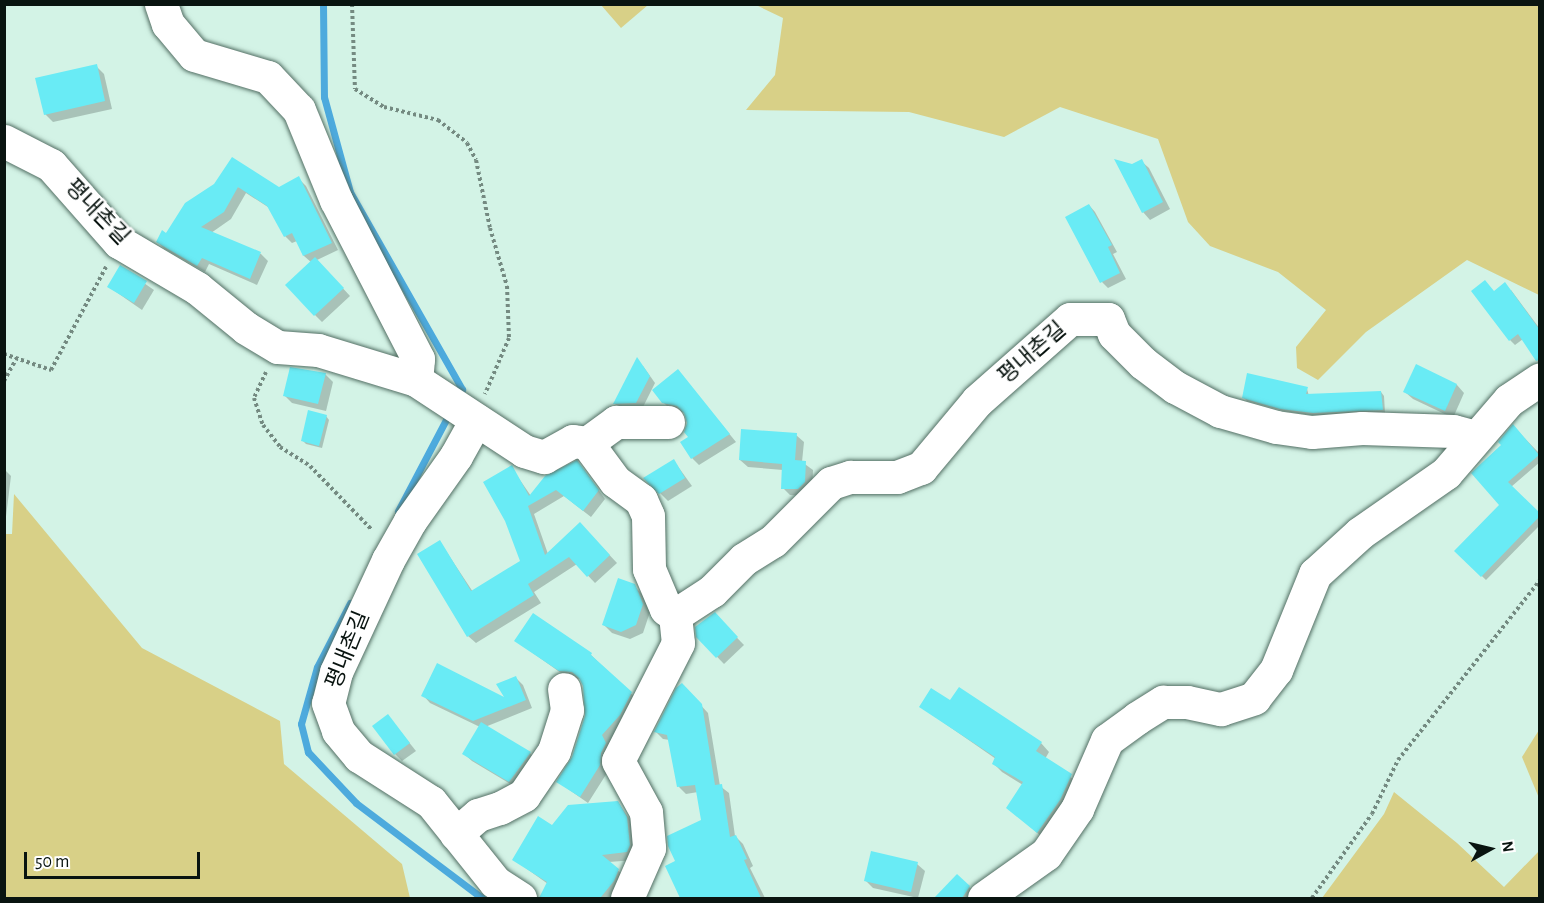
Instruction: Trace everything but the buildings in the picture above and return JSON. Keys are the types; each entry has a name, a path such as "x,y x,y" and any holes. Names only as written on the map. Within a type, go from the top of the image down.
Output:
{"street":[{"path":"161,4 168,24 194,55 268,77 299,110 336,201 418,359 425,387"},
{"name":"평내촌길","path":"4,141 51,165 119,242 197,288 246,328 278,347 318,350 425,387 524,451 544,457 573,441 587,443 616,422 668,422"},
{"name":"평내촌길","path":"675,615 712,591 744,559 773,541 831,483 850,477 897,477 921,468 977,401 1070,319 1108,319 1114,334 1143,363 1174,387 1220,411 1276,427 1312,432 1362,428 1453,431 1475,437"},
{"path":"984,898 1046,854 1077,809 1107,740 1163,702 1187,702 1221,709 1254,698 1276,670 1315,574 1360,533 1446,473 1509,400 1539,379"},
{"name":"평내촌길","path":"471,417 456,456 410,521 388,560 336,672 328,703 338,731 359,756 430,802 495,882 520,898"},
{"path":"587,443 615,481 641,500 648,516 649,569 666,609 675,615 678,643 618,761 646,812 649,848 627,898"},
{"path":"456,834 478,815 500,808 525,795 554,751 567,710 564,689"}],"path":[{"path":"352,4 355,89 384,107 438,120 467,143 476,160 490,228 507,286 508,338 471,417"},
{"path":"4,354 51,370 119,242"},
{"path":"278,347 255,398 262,425 280,447 310,466 372,530"},
{"path":"4,381 17,358"},
{"path":"1312,898 1372,814 1398,760 1539,580"}],"shaded area":[{"path":"601,5 648,5 621,28"},
{"path":"756,5 1539,5 1539,295 1467,260 1366,332 1318,380 1297,368 1296,347 1326,310 1278,272 1210,246 1188,222 1158,139 1060,107 1004,137 909,112 746,110 775,75 783,18"},
{"path":"14,494 142,648 280,721 284,764 402,864 410,898 5,898 4,534 12,534"},
{"path":"1539,730 1539,798 1522,757"},
{"path":"1394,792 1457,843 1504,887 1539,851 1539,898 1322,898 1384,814"}],"waterway":[{"path":"323,4 324,97 350,192 462,389 458,397"},
{"path":"398,511 450,412"},
{"path":"350,603 317,667 301,724 308,752 356,803 482,898"}]}
